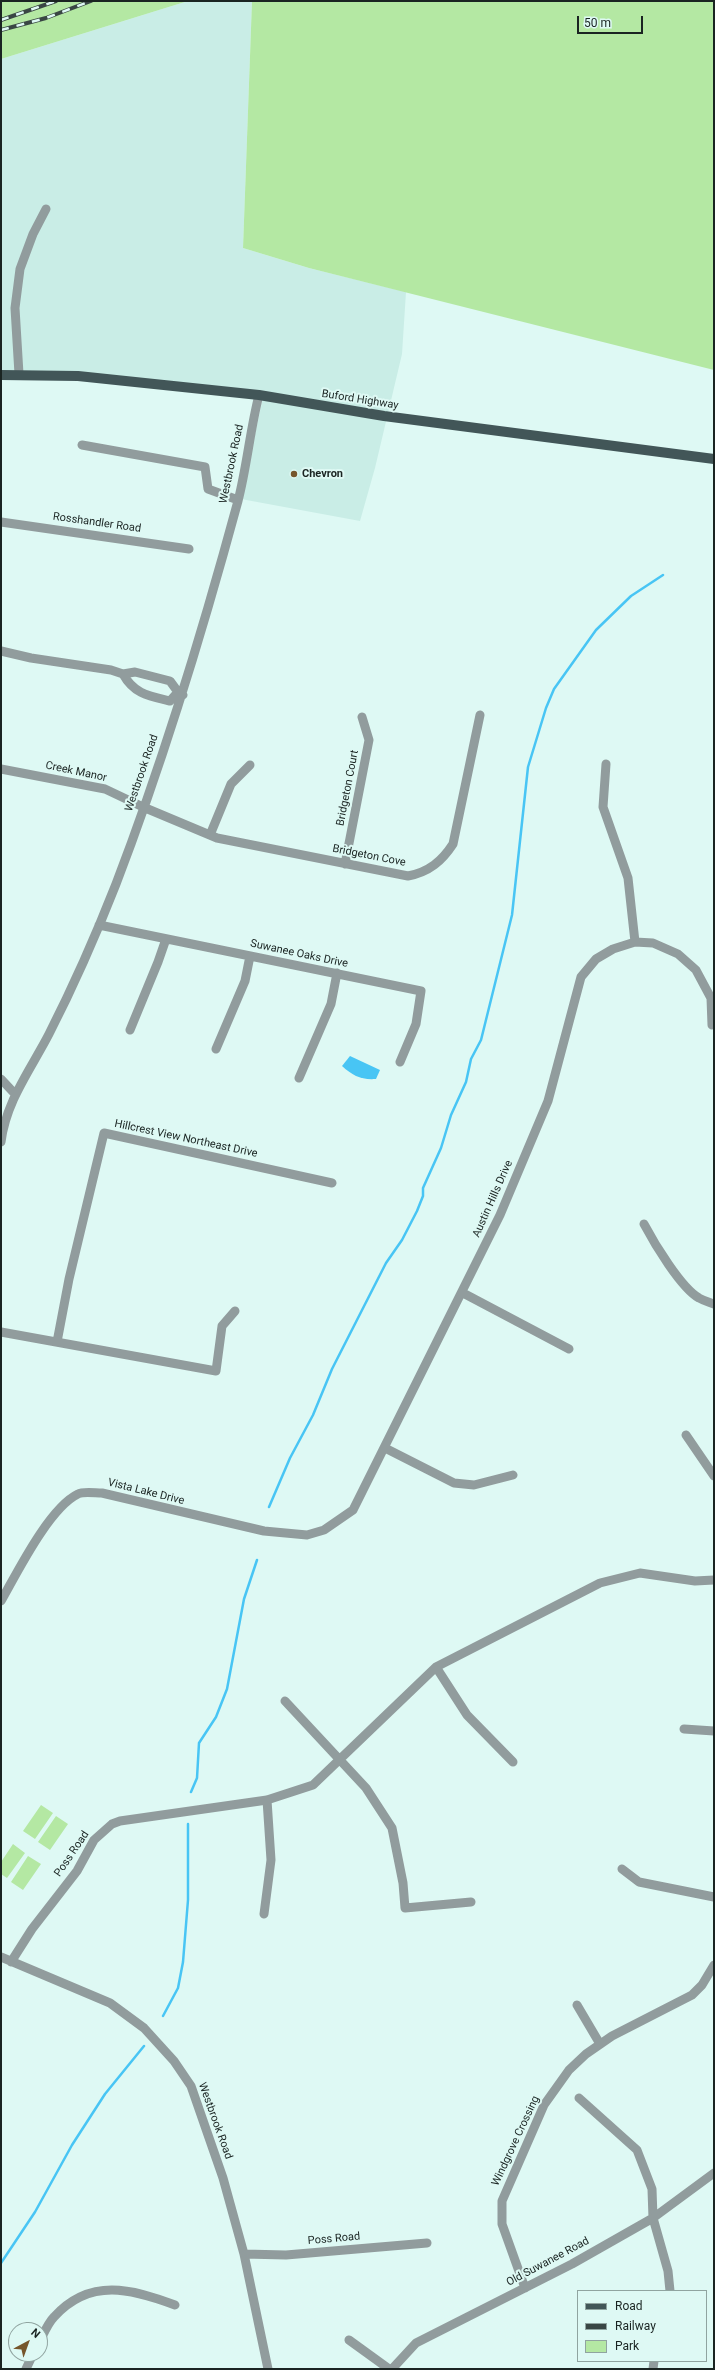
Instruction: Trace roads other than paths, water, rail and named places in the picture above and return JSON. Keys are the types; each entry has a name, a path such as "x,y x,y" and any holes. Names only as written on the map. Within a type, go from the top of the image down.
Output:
{"main road":[{"name":"Buford Highway","path":"1,374 78,376 259,395 384,416 714,459"}],"street":[{"path":"19,374 15,308 20,269 33,234 46,209"},
{"name":"Westbrook Road","path":"1,1142 3,1129 15,1094 49,1033 99,925 143,807 181,694 238,500 259,395"},
{"path":"82,445 204,467 208,489 238,500"},
{"name":"Rosshandler Road","path":"1,522 189,549"},
{"path":"1,651 31,658 111,670 123,674 135,672 170,681 181,694 170,701 152,697 130,687 123,674"},
{"name":"Bridgeton Cove","path":"143,807 210,835 408,876 421,874 445,856 453,844 480,715"},
{"name":"Bridgeton Court","path":"345,864 369,740 362,717"},
{"path":"606,764 603,807 628,878 635,942"},
{"path":"210,835 231,784 250,765"},
{"name":"Creek Manor","path":"1,769 105,789 143,807"},
{"name":"Suwanee Oaks Drive","path":"99,925 421,991 416,1024 400,1062"},
{"path":"130,1030 166,939"},
{"name":"Austin Hills Drive","path":"267,1532 306,1535 324,1530 353,1510 463,1293 500,1215 548,1101 581,977 596,959 613,948 635,942 653,942 678,954 696,970 711,998 712,1024"},
{"path":"216,1049 245,981 250,956"},
{"path":"299,1078 331,1004 337,973"},
{"path":"1,1079 15,1094"},
{"name":"Hillcrest View Northeast Drive","path":"57,1342 69,1279 104,1133 332,1183"},
{"path":"644,1224 654,1244 683,1282 699,1298 714,1304"},
{"path":"463,1293 569,1349"},
{"path":"1,1332 216,1371 222,1326 235,1311"},
{"path":"686,1434 714,1476"},
{"path":"385,1448 454,1483 474,1485 513,1475"},
{"name":"Vista Lake Drive","path":"1,1601 42,1531 57,1512 78,1494 102,1493 267,1532"},
{"name":"Poss Road","path":"11,1962 32,1929 77,1871 94,1840 112,1824 120,1821 267,1800 313,1785 436,1667 600,1583 640,1573 695,1581 714,1580"},
{"path":"436,1667 467,1715 513,1762"},
{"path":"285,1701 338,1760 366,1788 392,1828 403,1883 405,1908 471,1902"},
{"path":"684,1729 714,1731"},
{"path":"264,1914 271,1860 267,1800"},
{"path":"622,1869 640,1882 714,1897"},
{"name":"Westbrook Road","path":"1,1957 110,2004 144,2028 174,2061 191,2086 223,2178 244,2254 268,2369"},
{"name":"Windgrove Crossing","path":"525,2288 502,2224 502,2201 544,2105 569,2070 586,2054 600,2044 692,1995 702,1985 714,1965"},
{"path":"577,2005 600,2044"},
{"path":"579,2098 637,2150 652,2189 653,2218 668,2271 670,2290"},
{"name":"Old Suwanee Road","path":"392,2369 416,2343 525,2288 653,2218 714,2173"},
{"name":"Poss Road","path":"244,2254 286,2255 426,2243"},
{"path":"48,2327 54,2317 70,2304 89,2294 109,2288 151,2296 175,2305"},
{"path":"350,2340 389,2369"}],"water":[{"path":"350,1056 380,1070 376,1079 358,1077 342,1066"}],"waterway":[{"path":"269,1507 290,1458 313,1415 332,1369 386,1263 402,1240 417,1211 423,1196 423,1188 441,1148 451,1115 466,1082 471,1059 481,1040 512,915 528,767 546,708 554,689 596,630 631,596 663,575"},
{"path":"191,1792 197,1778 199,1743 216,1717 227,1689 244,1599 257,1560"},
{"path":"163,2016 178,1988 183,1962 188,1900 188,1824"},
{"path":"1,2263 35,2212 72,2145 105,2094 144,2046"}],"railway":[{"path":"1,20 56,1"},
{"path":"1,30 46,18 91,1"}],"place":[{"name":"Chevron","path":"294,474"}]}
